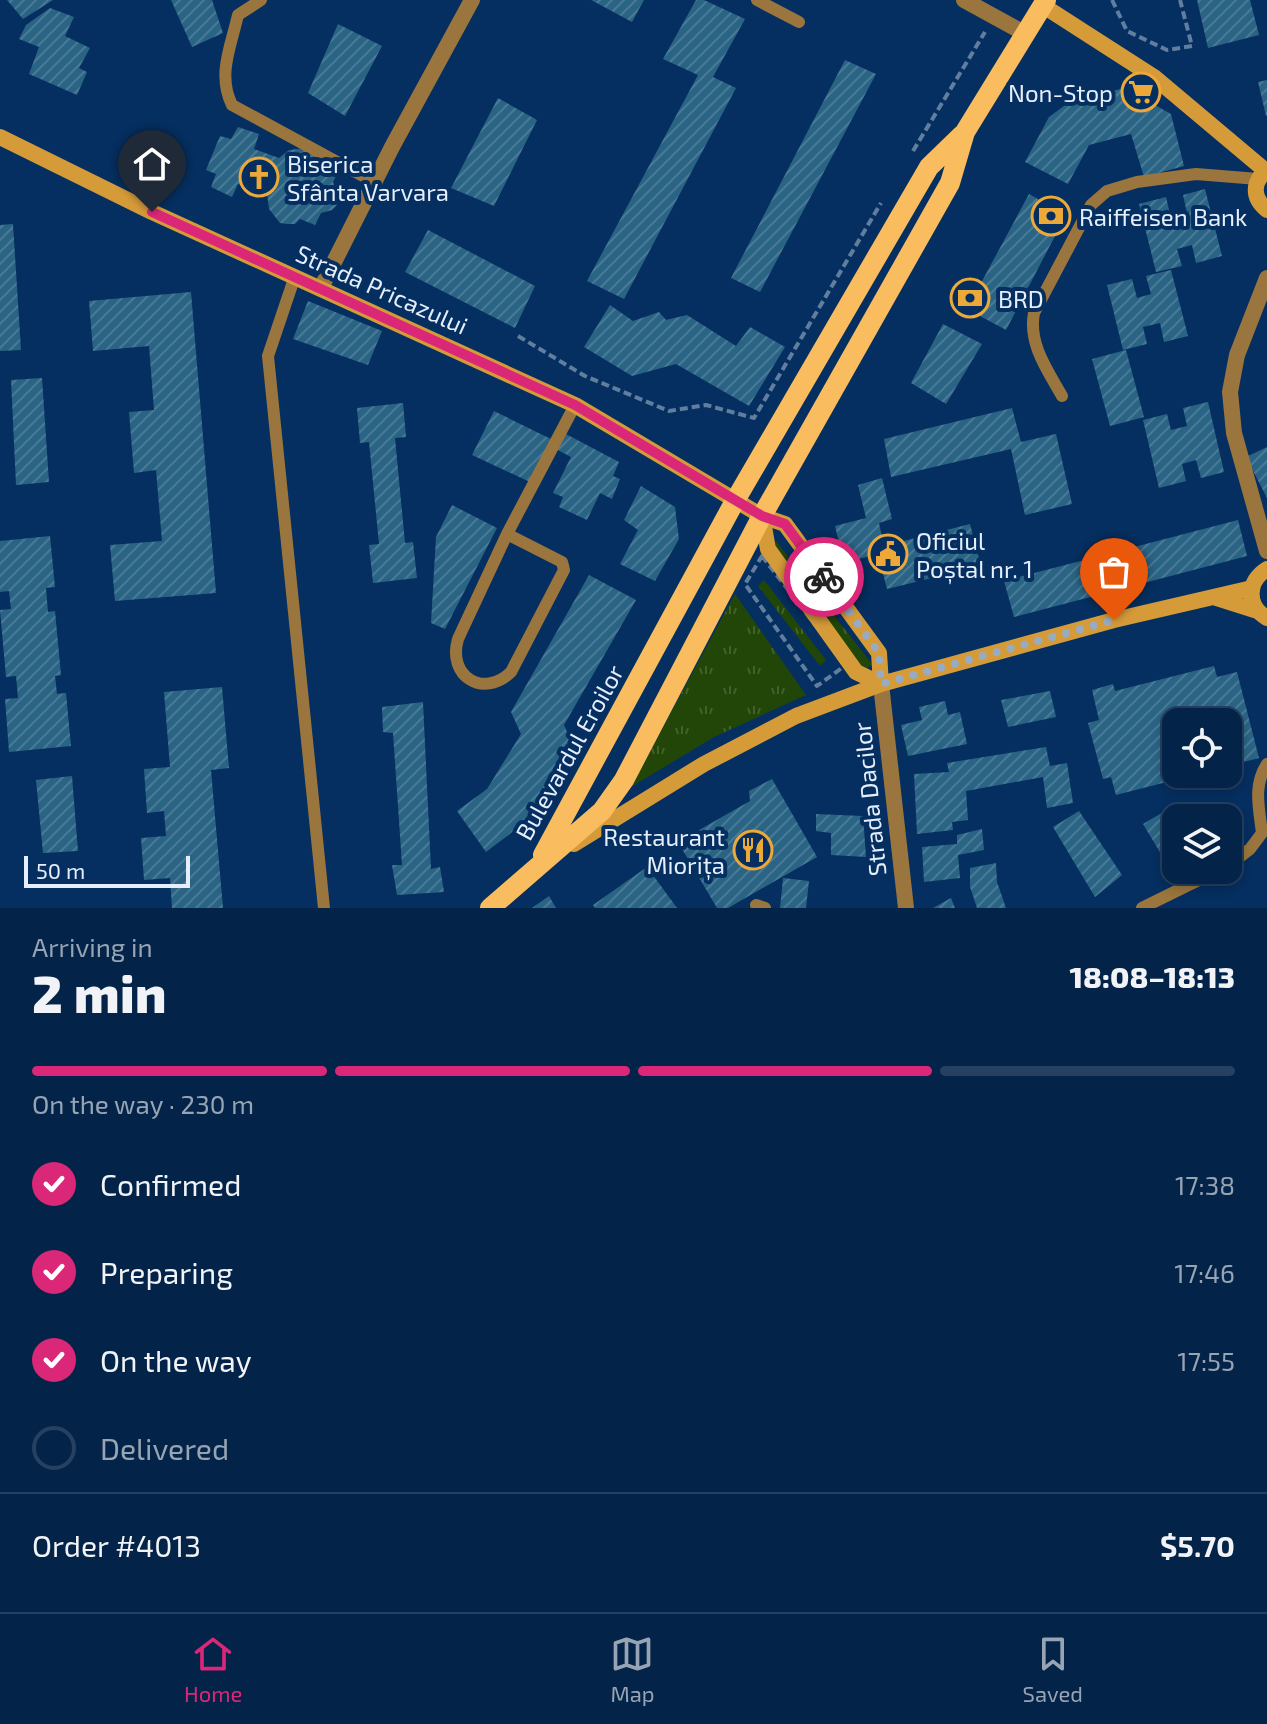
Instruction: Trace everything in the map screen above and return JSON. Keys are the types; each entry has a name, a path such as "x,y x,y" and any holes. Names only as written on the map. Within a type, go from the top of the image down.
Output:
{"main road":[{"name":"Bulevardul Eroilor","path":"536,868 602,811 624,780 762,516 950,183 965,132 1044,2"},
{"path":"1044,2 1154,77 1264,173 1256,197 1267,210"},
{"name":"Bulevardul Eroilor","path":"536,868 736,499 929,167 965,132"},
{"name":"Strada Pricazului","path":"0,137 101,188 575,405 762,516 785,524 879,653 881,684"},
{"path":"762,516 768,549 856,672 881,684"},
{"path":"1267,569 1256,578 1252,588 1252,600 1262,615 1267,633"},
{"path":"490,908 536,868 704,764 796,716 881,684 1114,620 1252,588"},
{"path":"1211,597 1262,615"}],"street":[{"path":"321,288 472,0"},
{"path":"964,0 1024,33"},
{"path":"1267,278 1237,355 1230,392 1234,433 1263,524 1267,551"},
{"name":"Strada Dacilor","path":"881,684 906,908"}],"lane":[{"path":"261,0 238,15 223,78 232,105 374,182"},
{"path":"757,0 799,22"},
{"path":"1062,396 1037,349 1031,324 1091,205 1107,191 1137,182 1196,174 1264,173"},
{"path":"295,276 268,356 324,908"},
{"path":"507,534 562,562 564,570 511,672 496,683 481,684 461,671 455,649 507,534 575,405"},
{"path":"1242,855 1262,833 1257,799 1258,777 1267,764"},
{"path":"1142,908 1191,884"}],"path":[{"path":"1112,0 1127,31 1167,50 1192,46 1180,0"},
{"path":"518,336 585,376 669,411 706,405 754,418 802,334"},
{"path":"762,556 846,665 817,686 745,584 762,556"}],"green space":[{"path":"776,541 872,664 863,672 769,548"},
{"path":"764,580 826,660 820,666 758,586"},
{"path":"735,594 806,695 714,737 631,787"}],"building":[{"path":"7,0 53,0 23,19"},
{"path":"171,0 212,0 223,33 192,47"},
{"path":"591,0 644,0 632,22"},
{"path":"696,0 704,0 745,19 713,77 736,88 624,299 587,281 698,75 663,59"},
{"path":"1197,0 1250,0 1259,35 1208,48"},
{"path":"50,8 74,17 65,36 90,48 79,68 87,72 77,95 29,74 39,47 19,39 26,25"},
{"path":"338,24 382,46 345,116 308,93"},
{"path":"845,60 876,74 760,292 731,278"},
{"path":"1267,80 1267,116 1266,116 1258,82"},
{"path":"1125,88 1171,114 1184,166 1144,177 1131,134 1089,145 1068,184 1025,162 1049,117 1072,100"},
{"path":"498,98 537,120 494,206 451,188"},
{"path":"238,127 259,134 254,149 279,158 289,150 306,148 321,158 322,165 338,172 333,182 339,197 337,205 321,213 315,225 300,219 295,224 280,223 269,209 267,193 238,184 232,197 211,187 216,174 206,170 220,136 231,139"},
{"path":"1205,189 1222,256 1196,263 1192,245 1177,249 1182,266 1156,272 1139,204 1166,197 1171,218 1187,213 1183,195"},
{"path":"1029,194 1066,215 1006,330 967,309"},
{"path":"13,224 21,350 0,351 0,225"},
{"path":"428,230 535,286 515,328 405,272"},
{"path":"1171,270 1188,336 1164,342 1160,323 1143,327 1147,344 1123,350 1107,285 1132,279 1137,298 1151,294 1146,276"},
{"path":"191,292 216,593 115,601 110,545 162,541 156,470 134,473 129,412 154,410 149,346 93,351 89,301"},
{"path":"308,301 382,331 368,365 293,339"},
{"path":"610,305 633,321 659,312 666,320 687,315 736,346 750,327 785,347 749,406 676,364 632,376 584,347"},
{"path":"943,324 982,344 946,404 911,383"},
{"path":"1126,350 1144,417 1110,426 1092,359"},
{"path":"42,378 49,482 16,485 11,380"},
{"path":"1208,402 1224,472 1201,478 1196,460 1182,464 1186,481 1159,488 1143,420 1167,414 1171,430 1187,426 1183,408"},
{"path":"403,403 406,437 395,438 405,543 413,542 417,578 373,583 369,545 379,544 369,442 360,443 357,408"},
{"path":"1012,408 1021,442 1056,434 1072,504 1025,515 1011,449 891,477 884,439"},
{"path":"494,411 551,439 530,482 472,455"},
{"path":"564,433 619,462 613,476 620,479 612,499 600,493 587,520 559,507 563,497 553,493 571,457 556,449"},
{"path":"1267,447 1267,498 1246,457"},
{"path":"882,478 892,519 879,523 884,546 970,524 981,566 887,589 878,554 844,563 835,526 866,518 858,485"},
{"path":"641,486 675,507 679,539 655,581 620,564 638,530 624,520"},
{"path":"452,505 497,528 445,629 431,623 436,537"},
{"path":"1238,520 1247,556 1014,617 1004,581"},
{"path":"50,536 55,587 46,588 48,612 55,611 61,675 55,676 57,694 66,693 71,746 9,752 5,699 18,698 16,676 6,677 0,610 11,609 9,591 0,592 0,541"},
{"path":"589,575 636,600 564,725 572,743 545,796 520,826 486,852 457,811 487,789 521,734 511,712"},
{"path":"1214,666 1217,677 1237,672 1259,758 1242,762 1242,708 1162,708 1162,783 1116,795 1111,777 1103,779 1088,723 1099,720 1092,690 1113,684 1115,691"},
{"path":"222,687 229,768 211,770 223,908 172,908 170,878 144,880 141,838 166,836 164,811 147,813 144,769 170,767 164,692"},
{"path":"1050,691 1056,717 1008,727 1001,700"},
{"path":"945,701 948,715 960,712 967,744 908,756 901,725 922,720 919,707"},
{"path":"423,702 431,869 440,867 444,892 397,895 392,865 402,865 393,733 383,732 382,707"},
{"path":"1046,747 1050,766 1067,763 1073,803 1047,808 1043,777 966,791 968,820 952,822 953,830 917,834 914,774 949,772 947,763"},
{"path":"72,776 78,851 43,853 36,780"},
{"path":"772,779 817,857 728,908 717,908 678,842 750,801 749,791"},
{"path":"1079,811 1122,875 1095,897 1053,827"},
{"path":"1162,813 1162,856 1143,824"},
{"path":"816,814 863,816 866,857 831,855 831,833 816,831"},
{"path":"982,829 984,850 958,855 960,878 924,882 922,847 957,844 957,835"},
{"path":"996,863 997,882 1006,908 977,908 970,887 970,868"},
{"path":"647,867 677,908 595,908 593,905"},
{"path":"783,878 809,881 806,908 780,908"},
{"path":"549,896 556,908 532,908"},
{"path":"951,898 955,908 933,908"}],"way so far":[{"path":"824,577 879,653 881,684 1114,620"}],"place":[{"name":"Non-Stop","path":"1141,92"},
{"name":"Biserica Sfânta Varvara","path":"259,177"},
{"name":"Raiffeisen Bank","path":"1051,216"},
{"name":"BRD","path":"970,298"},
{"name":"Oficiul Poștal nr. 1","path":"888,554"},
{"name":"Restaurant Miorița","path":"753,850"}],"route":[{"path":"152,212 575,405 762,516 785,524 824,577"}]}
